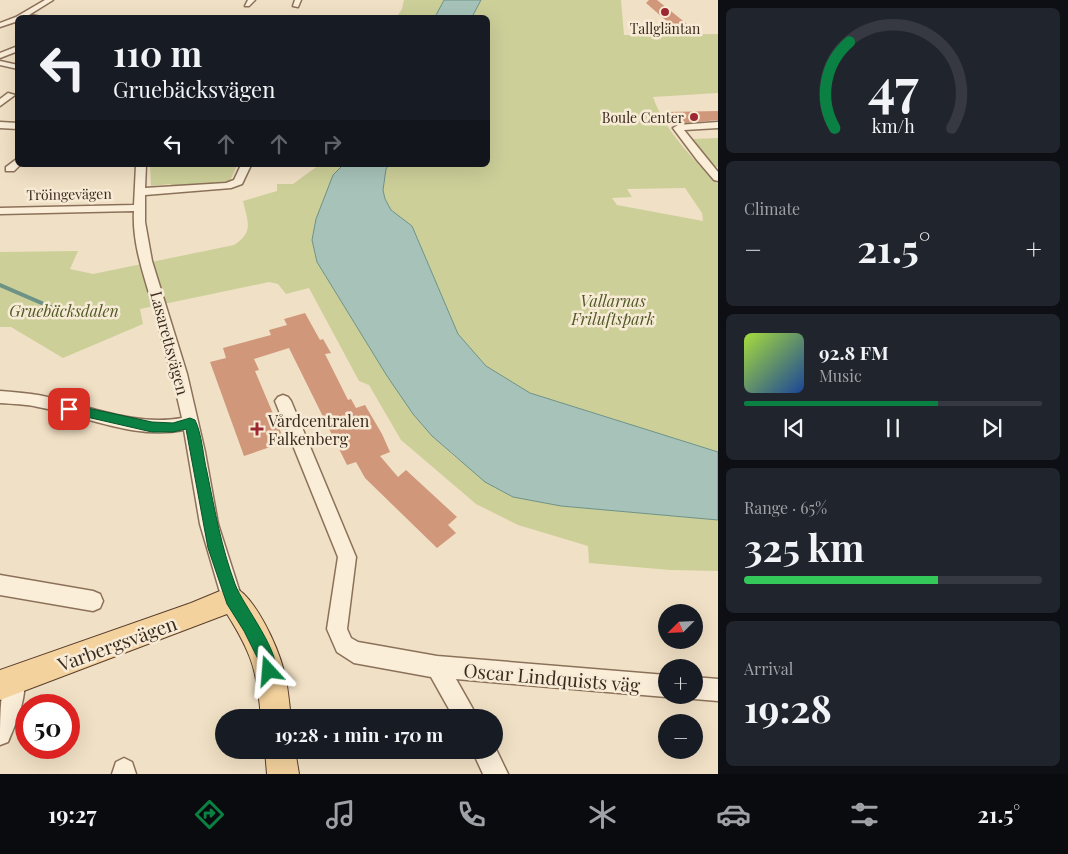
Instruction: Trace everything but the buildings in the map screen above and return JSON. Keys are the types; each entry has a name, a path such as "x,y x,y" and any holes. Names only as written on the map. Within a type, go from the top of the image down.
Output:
{"main road":[{"name":"Varbergsvägen","path":"7,683 191,616 232,598"},
{"name":"Lasarettsvägen","path":"232,598 266,657 273,686 275,709"},
{"path":"281,759 283,774"}],"street":[{"path":"23,15 50,0"},
{"path":"247,5 252,0"},
{"path":"0,25 15,19"},
{"path":"0,56 15,49"},
{"path":"0,64 15,66"},
{"path":"0,102 11,95"},
{"path":"0,125 15,126"},
{"path":"718,125 678,128 700,158 718,178"},
{"path":"10,169 15,164"},
{"name":"Lasarettsvägen","path":"141,167 139,222 146,261 168,329 197,452 209,524 232,598"},
{"path":"139,192 227,186 238,182 245,167"},
{"name":"Tröingevägen","path":"0,211 139,208"},
{"path":"0,397 37,401 152,427 173,428 190,423"},
{"name":"Oscar Lindquists väg","path":"283,400 347,556 337,629 344,645 354,652 437,667 658,685"},
{"path":"0,586 94,601"},
{"path":"437,667 462,709"},
{"path":"0,734 10,704 7,683"},
{"path":"703,689 718,690"},
{"path":"488,759 496,774"}],"green space":[{"path":"404,0 444,0 436,15 398,15"},
{"name":"Vallarnas Friluftspark","path":"481,0 621,0 624,35 718,34 718,93 653,97 672,133 718,184 718,452 530,393 486,366 458,334 412,226 391,210 385,199 383,190 388,167 490,167 490,15 473,15","holes":["685,188 702,213 703,221 617,205 612,198 632,197 627,189"]},
{"path":"718,138 718,167 715,167 693,139"},
{"path":"150,167 236,167 229,183 171,189 171,184 151,186"},
{"name":"Gruebäcksdalen","path":"316,167 341,167 333,175 312,240 317,262 387,376 413,414 432,436 455,457 513,497 561,506 718,520 718,571 670,570 589,563 588,546 518,525 476,504 401,440 369,385 359,381 309,288 286,294 278,284 269,282 140,309 143,324 63,358 11,327 0,327 0,252 78,251 70,269 93,274 234,245 245,236 247,231 248,221 243,201 277,191 277,184 293,184"}],"water":[{"path":"444,0 481,0 473,15 436,15"},
{"path":"341,167 388,167 383,190 385,199 391,210 412,226 458,334 486,366 530,393 718,452 718,520 561,506 513,497 485,482 432,436 413,414 387,376 317,262 312,240 316,219 333,175"}],"waterway":[{"path":"0,285 74,317 97,310"}],"place":[{"name":"Tallgläntan","path":"665,12"},
{"name":"Boule Center","path":"694,117"},
{"name":"Vårdcentralen Falkenberg","path":"257,429"}],"route":[{"path":"69,409 152,427 173,428 190,423 215,548 232,598 266,657 269,671"}]}
